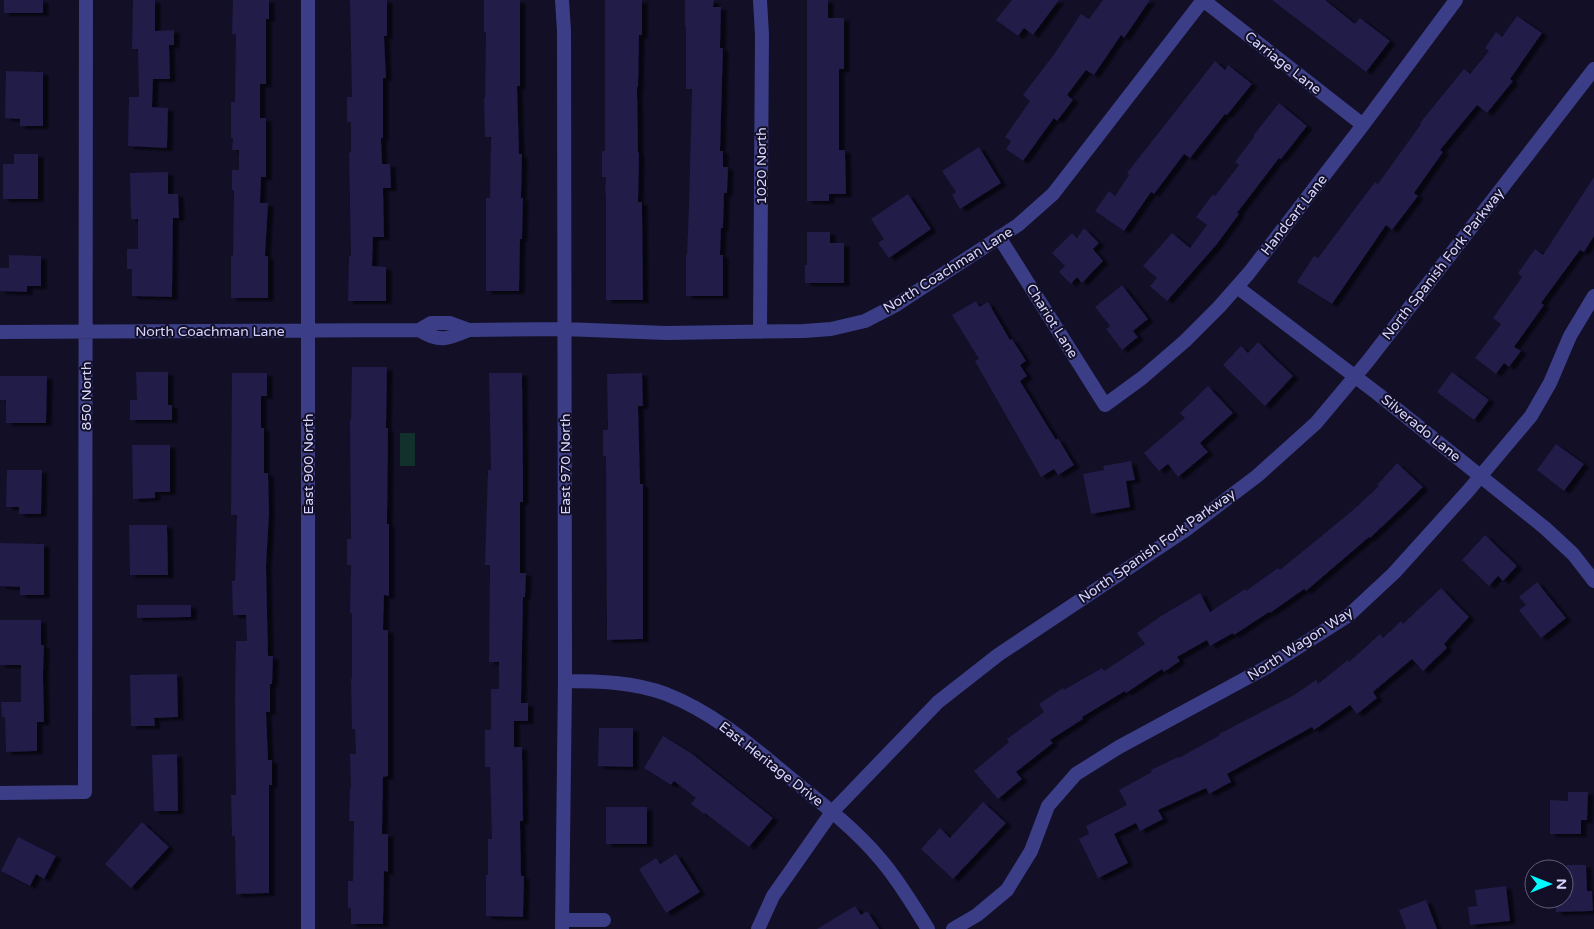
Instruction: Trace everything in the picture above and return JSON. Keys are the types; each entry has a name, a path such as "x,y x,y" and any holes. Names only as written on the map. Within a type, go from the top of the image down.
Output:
{"street":[{"name":"850 North","path":"0,793 85,792 86,0"},
{"name":"East 900 North","path":"308,0 308,929"},
{"name":"East 970 North","path":"562,0 564,31 565,681 562,924"},
{"name":"1020 North","path":"760,0 762,35 760,332"},
{"name":"North Coachman Lane","path":"0,332 419,330 431,323 450,323 469,330 564,329 666,334 831,329 865,320 896,305 999,238 1018,225 1053,194 1203,0"},
{"name":"Carriage Lane","path":"1203,0 1362,125"},
{"name":"Handcart Lane","path":"1105,405 1142,378 1184,341 1237,287 1456,0"},
{"name":"North Spanish Fork Parkway","path":"758,929 773,896 832,812 938,702 998,655 1186,529 1257,476 1316,423 1355,376 1594,69"},
{"name":"Chariot Lane","path":"999,238 1105,405"},
{"name":"Silverado Lane","path":"1237,287 1355,376 1480,476 1566,547 1594,581"},
{"name":"North Wagon Way","path":"953,929 977,915 1007,890 1031,851 1048,806 1076,774 1119,747 1267,668 1349,615 1394,574 1531,416 1550,382 1570,336 1592,305"},
{"name":"East Heritage Drive","path":"565,681 628,684 665,694 702,711 730,729 832,812 880,859 904,888 928,929"},
{"path":"562,924 604,920"}],"green space":[{"path":"400,433 415,433 415,466 400,466"}],"building":[{"path":"4,0 43,0 43,13 4,13"},
{"path":"133,0 155,0 155,31 174,30 174,45 169,45 170,79 153,79 152,107 168,108 167,148 128,146 129,97 139,97 138,49 132,49"},
{"path":"233,0 269,0 269,19 266,19 266,84 260,84 260,118 266,118 266,177 261,177 260,203 268,203 265,256 268,256 268,298 231,298 234,190 232,190 232,170 239,170 239,150 232,150 233,138 231,138 231,102 235,102 236,34 232,34"},
{"path":"350,0 387,0 387,36 384,36 386,78 383,78 383,138 381,138 382,164 390,164 391,188 383,188 384,237 373,237 372,266 386,267 386,301 348,301 349,256 351,256 349,153 351,152 351,122 347,122 347,97 352,97"},
{"path":"484,0 520,0 520,86 517,86 519,154 522,154 521,198 523,198 519,291 486,291 486,198 490,198 491,137 485,137 486,32 484,32"},
{"path":"605,0 642,0 642,35 639,35 637,87 638,202 642,202 643,300 606,300 606,177 602,177 602,151 605,151"},
{"path":"685,0 714,0 713,7 721,7 720,48 723,48 720,151 723,151 723,167 728,167 727,193 724,193 723,228 721,228 720,255 723,255 723,296 686,296 692,89 686,89"},
{"path":"807,0 828,0 828,18 844,18 844,69 839,69 839,150 845,150 846,194 829,194 829,201 807,201"},
{"path":"1012,0 1059,0 1033,35 1024,28 1018,36 996,20"},
{"path":"1103,0 1150,0 1124,38 1121,35 1094,75 1086,70 1067,95 1073,100 1057,121 1054,118 1023,161 1006,149 1011,141 1005,137 1030,101 1023,95 1055,53 1081,14 1089,19"},
{"path":"1272,0 1325,0 1355,24 1360,18 1390,41 1366,72"},
{"path":"1517,16 1542,33 1510,79 1513,81 1487,113 1477,105 1440,150 1443,152 1414,193 1418,196 1392,230 1386,225 1332,304 1297,282 1314,256 1318,258 1375,182 1378,184 1420,123 1464,69 1470,74 1489,51 1485,48 1496,32 1502,37"},
{"path":"1215,61 1225,70 1228,65 1252,84 1190,158 1184,154 1154,194 1151,192 1124,231 1095,211 1109,191 1115,196 1129,175 1127,173"},
{"path":"6,71 43,72 43,126 20,126 20,119 5,118"},
{"path":"1279,103 1307,126 1281,159 1279,158 1237,213 1239,214 1217,244 1167,301 1150,286 1157,278 1143,266 1172,233 1190,248 1207,225 1196,217 1213,194 1215,196 1239,165 1235,162"},
{"path":"979,147 1001,183 960,209 952,195 956,192 942,171"},
{"path":"14,154 38,154 38,199 3,199 3,164 14,164"},
{"path":"168,172 168,194 178,194 179,218 173,218 172,297 132,296 132,269 127,269 127,249 138,249 138,219 131,219 130,173"},
{"path":"1594,177 1594,236 1584,252 1580,250 1541,303 1544,305 1514,347 1521,351 1509,367 1504,363 1496,374 1475,358 1501,324 1493,318 1522,277 1518,273 1535,249 1543,255"},
{"path":"908,194 931,229 889,258 878,243 884,239 871,219"},
{"path":"1084,228 1099,243 1093,249 1103,261 1082,283 1077,277 1071,284 1059,272 1065,266 1052,253 1072,233 1077,238"},
{"path":"807,232 830,232 830,243 844,243 844,283 805,283"},
{"path":"9,255 41,256 41,286 27,286 27,292 0,291 0,268 9,268"},
{"path":"1122,285 1148,319 1133,331 1138,337 1122,350 1106,329 1110,326 1095,307"},
{"path":"976,301 979,307 988,302 1010,340 1012,339 1026,361 1020,365 1027,376 1020,381 1056,440 1058,438 1074,465 1058,475 1054,469 1041,477 975,361 979,359 952,315"},
{"path":"1258,342 1293,376 1265,406 1223,365 1241,346 1248,353"},
{"path":"352,367 387,367 386,428 388,428 387,524 389,524 389,596 384,595 383,630 388,630 388,776 383,777 382,834 388,834 388,872 384,871 383,924 351,924 351,908 348,908 348,881 353,881 354,821 349,821 351,788 350,754 356,754 355,729 352,729 351,565 347,565 347,539 351,539 350,420"},
{"path":"136,372 168,372 168,405 172,405 172,420 130,420 130,400 137,400"},
{"path":"1452,372 1489,400 1474,420 1437,392"},
{"path":"232,373 267,373 267,396 261,396 261,428 264,428 264,473 268,473 269,513 266,566 268,656 273,656 270,712 266,712 268,760 272,760 272,785 269,785 269,893 236,894 235,836 232,836 231,795 236,795 236,641 247,641 246,615 233,615 232,581 235,581 237,515 231,515"},
{"path":"489,373 522,373 523,502 520,502 520,573 526,573 525,597 523,597 521,703 528,703 528,721 514,721 514,747 522,747 523,821 520,821 521,876 524,876 523,917 486,916 488,839 492,839 490,767 485,767 485,730 491,730 491,689 499,689 499,662 489,662 490,565 485,565 488,470 491,470"},
{"path":"642,373 643,406 638,406 640,484 643,484 643,639 607,640 606,456 603,456 603,430 608,430 607,374"},
{"path":"0,376 47,376 46,423 6,423 6,400 0,400"},
{"path":"1208,386 1233,413 1200,443 1208,452 1178,477 1168,464 1159,471 1144,453 1185,418 1180,413"},
{"path":"1556,444 1584,464 1564,491 1537,470"},
{"path":"132,445 170,445 170,492 155,492 155,498 133,499"},
{"path":"1131,461 1135,480 1126,481 1130,507 1091,514 1083,474 1104,470 1103,466"},
{"path":"1397,463 1423,487 1370,538 1306,591 1304,589 1234,635 1233,633 1210,646 1207,640 1177,657 1180,661 1164,672 1162,669 1126,693 1125,691 1082,717 1083,719 1050,740 1053,743 1016,772 1022,779 998,799 974,771 1009,742 1007,739 1044,712 1039,704 1063,688 1064,690 1102,668 1104,671 1145,644 1137,633 1161,616 1200,593 1210,612 1245,589 1246,591 1278,568 1280,570 1352,511 1379,486 1377,485"},
{"path":"7,470 42,470 41,514 19,514 19,507 6,507"},
{"path":"129,525 167,525 168,575 130,575"},
{"path":"1485,535 1517,566 1503,581 1498,576 1489,586 1462,560"},
{"path":"0,543 44,544 44,595 20,595 20,587 0,586"},
{"path":"1537,582 1566,618 1541,638 1519,610 1526,605 1519,597"},
{"path":"1441,588 1469,617 1444,644 1447,648 1423,671 1412,659 1373,692 1377,698 1357,714 1350,705 1314,730 1312,727 1227,774 1231,782 1209,794 1206,788 1158,810 1163,819 1140,831 1136,823 1114,834 1128,863 1098,878 1079,839 1089,834 1086,826 1127,805 1119,790 1152,772 1151,770 1179,758 1219,734 1294,695 1316,680 1318,684 1348,660 1349,662 1380,634 1383,638 1401,621 1403,624"},
{"path":"137,605 191,605 191,617 137,618"},
{"path":"0,620 41,620 41,645 44,645 44,722 37,722 37,751 6,752 5,717 2,717 1,702 21,702 21,665 0,665"},
{"path":"177,674 178,717 154,718 155,726 131,726 130,675"},
{"path":"599,728 633,728 633,767 598,766"},
{"path":"663,736 691,753 773,818 749,847 691,804 696,798 674,781 671,785 644,768"},
{"path":"177,754 178,811 154,811 152,755"},
{"path":"1568,792 1588,792 1587,820 1581,820 1581,834 1550,834 1550,800 1568,801"},
{"path":"983,802 1006,823 953,879 921,849 940,828 950,838"},
{"path":"606,807 647,807 647,844 606,844"},
{"path":"142,822 169,847 131,888 105,864"},
{"path":"18,837 56,856 44,879 36,874 30,886 1,871"},
{"path":"676,854 700,892 666,913 639,869 656,858 660,864"},
{"path":"1574,865 1586,865 1587,891 1592,891 1593,911 1556,912 1556,909 1574,909"},
{"path":"1506,886 1510,921 1470,925 1468,907 1477,906 1475,890"},
{"path":"1426,900 1437,929 1406,929 1399,910"},
{"path":"855,906 861,915 867,911 879,929 817,929"}]}
